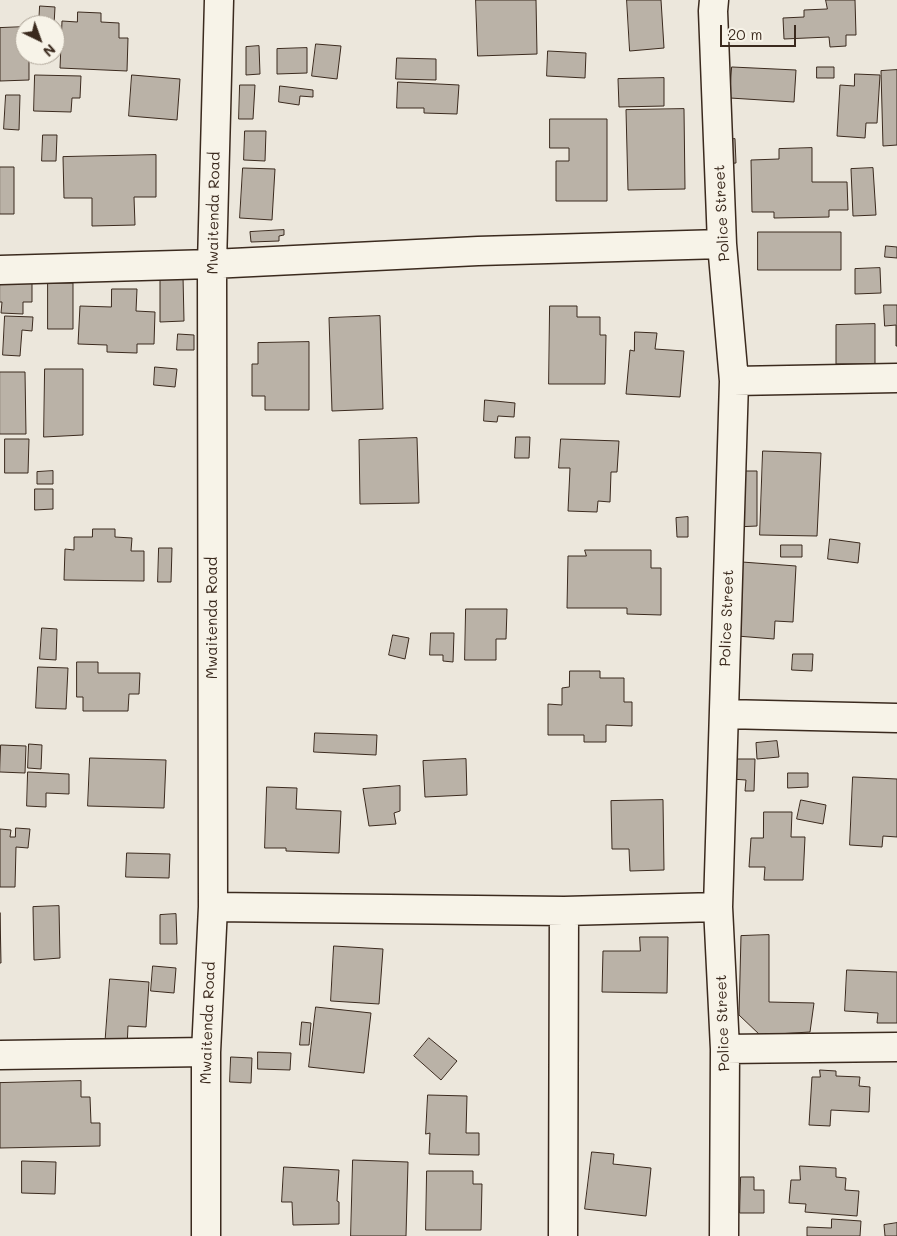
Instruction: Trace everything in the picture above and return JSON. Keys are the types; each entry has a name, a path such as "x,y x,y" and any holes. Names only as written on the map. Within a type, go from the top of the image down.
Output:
{"street":[{"name":"Mwaitenda Road","path":"206,1236 206,1052 213,907 212,264 219,0"},
{"name":"Police Street","path":"714,0 722,244 734,381 718,907 725,1049 724,1236"},
{"path":"0,270 212,264 478,251 722,244"},
{"path":"734,381 897,378"},
{"path":"724,714 897,718"},
{"path":"213,907 564,910 718,907"},
{"path":"563,1236 564,910"},
{"path":"725,1049 897,1047"},
{"path":"0,1055 206,1052"}],"building":[{"path":"476,0 536,0 537,54 478,56"},
{"path":"627,0 661,0 664,48 630,51"},
{"path":"826,0 855,0 856,35 846,35 846,46 830,47 829,37 784,39 783,18 804,17 804,10 827,9"},
{"path":"40,6 55,7 55,15 40,15"},
{"path":"78,12 101,13 101,22 119,23 119,38 128,38 127,71 60,68 60,65 65,65 65,21 77,22"},
{"path":"15,27 15,65 29,65 29,80 0,81 0,28"},
{"path":"316,44 341,46 337,79 312,76"},
{"path":"259,46 260,74 246,75 246,47"},
{"path":"307,48 307,73 277,74 277,49"},
{"path":"548,51 586,53 585,78 547,76"},
{"path":"397,58 436,59 436,80 396,79"},
{"path":"732,67 796,70 794,102 730,98"},
{"path":"817,67 834,67 834,78 817,78"},
{"path":"897,70 897,145 883,146 881,71"},
{"path":"855,74 880,75 877,123 866,123 865,138 837,136 840,85 854,86"},
{"path":"35,75 81,76 80,98 72,98 71,112 34,111"},
{"path":"132,75 180,79 177,120 129,116"},
{"path":"664,78 664,106 619,107 618,79"},
{"path":"398,82 459,85 457,114 424,113 424,108 397,108"},
{"path":"240,85 255,85 253,119 239,119"},
{"path":"280,86 313,90 313,97 300,96 299,105 279,102"},
{"path":"6,95 20,95 19,130 4,129"},
{"path":"684,109 685,189 628,190 626,110"},
{"path":"550,119 607,119 607,201 556,201 556,161 569,161 569,148 550,148"},
{"path":"245,131 266,131 265,161 244,160"},
{"path":"43,135 57,135 56,161 42,161"},
{"path":"735,139 736,163 724,164 723,140"},
{"path":"812,148 812,182 847,182 848,210 829,210 829,217 774,218 774,212 752,212 751,160 779,159 779,149"},
{"path":"156,155 156,197 134,197 135,225 92,226 92,198 64,198 63,157"},
{"path":"0,167 14,167 14,214 0,214"},
{"path":"243,168 275,169 272,220 240,218"},
{"path":"873,168 876,215 853,216 851,169"},
{"path":"284,230 284,235 279,236 279,241 251,242 250,232"},
{"path":"758,232 841,232 841,270 758,270"},
{"path":"886,246 897,247 897,258 885,257"},
{"path":"880,268 881,293 855,294 855,269"},
{"path":"183,276 184,321 160,322 160,277"},
{"path":"0,279 32,280 32,302 23,302 23,314 1,313"},
{"path":"48,283 73,283 73,329 48,329"},
{"path":"112,289 137,289 136,311 155,312 154,344 137,344 137,353 107,352 107,345 78,344 80,306 111,307"},
{"path":"884,305 897,305 897,346 896,325 885,326"},
{"path":"550,306 577,306 577,317 600,317 600,335 606,335 605,384 549,384"},
{"path":"5,316 33,317 32,331 22,330 20,356 3,355"},
{"path":"380,316 383,409 332,411 329,318"},
{"path":"875,324 875,364 836,364 836,325"},
{"path":"635,332 657,333 655,349 684,351 680,397 626,394 630,350 634,351"},
{"path":"178,334 194,335 194,350 177,350"},
{"path":"309,342 309,410 265,410 265,396 252,396 252,364 258,364 258,343"},
{"path":"155,367 177,369 175,387 154,385"},
{"path":"45,369 83,369 83,435 44,437"},
{"path":"0,372 25,372 26,434 0,434"},
{"path":"485,400 515,403 514,417 498,416 497,422 484,421"},
{"path":"516,437 530,437 529,458 515,458"},
{"path":"417,438 419,503 360,504 359,440"},
{"path":"5,439 29,439 28,473 5,473"},
{"path":"561,439 619,441 617,472 611,472 610,502 598,501 597,512 568,511 570,468 559,468"},
{"path":"763,451 821,453 817,536 760,535"},
{"path":"53,471 53,484 37,484 37,472"},
{"path":"735,471 757,471 757,526 735,527"},
{"path":"35,489 53,489 53,509 35,510"},
{"path":"688,517 688,537 677,537 676,518"},
{"path":"93,529 115,529 115,537 132,538 131,551 144,551 144,581 64,580 65,549 74,550 74,537 92,537"},
{"path":"830,539 860,543 858,563 828,559"},
{"path":"781,545 802,545 802,557 781,557"},
{"path":"159,548 172,548 171,582 158,582"},
{"path":"585,550 651,550 651,568 661,568 661,615 627,614 627,608 567,608 568,556 586,556"},
{"path":"742,562 796,566 793,622 775,621 774,639 737,636"},
{"path":"466,609 507,609 506,639 496,639 496,660 465,660"},
{"path":"42,628 57,629 56,660 40,659"},
{"path":"431,633 454,633 453,662 443,661 443,655 430,655"},
{"path":"393,635 409,638 405,659 389,655"},
{"path":"793,654 813,654 812,671 792,670"},
{"path":"77,662 98,662 98,673 140,673 139,694 129,694 128,711 83,711 83,697 77,697"},
{"path":"38,667 68,668 66,709 36,708"},
{"path":"570,671 600,671 600,678 624,678 624,702 632,702 632,726 606,725 606,742 584,742 584,735 548,735 548,704 562,705 562,688 569,687"},
{"path":"315,733 377,735 376,755 314,752"},
{"path":"777,741 779,757 757,759 756,743"},
{"path":"29,744 42,745 41,769 28,768"},
{"path":"1,745 26,746 25,773 0,772"},
{"path":"90,758 166,760 164,808 88,806"},
{"path":"466,759 467,795 425,797 423,761"},
{"path":"732,759 755,759 754,791 745,791 746,780 731,779"},
{"path":"28,772 69,774 69,794 46,793 46,807 27,806"},
{"path":"788,773 808,773 808,787 788,788"},
{"path":"853,777 897,779 897,837 883,836 882,847 850,845"},
{"path":"400,786 400,811 394,813 396,824 369,826 363,789"},
{"path":"267,787 297,788 296,809 341,811 339,853 286,851 286,848 265,848"},
{"path":"663,800 664,870 630,871 629,849 612,849 611,801"},
{"path":"801,800 826,805 823,824 797,819"},
{"path":"764,812 792,812 791,837 805,837 803,880 764,880 765,867 749,867 751,838 763,838"},
{"path":"16,828 30,829 28,848 16,847 15,887 0,887 0,829 11,830 10,837 15,837"},
{"path":"127,853 170,854 169,878 126,877"},
{"path":"59,906 60,958 34,960 33,907"},
{"path":"0,913 1,963 0,963"},
{"path":"176,914 177,944 160,944 160,915"},
{"path":"769,935 769,1002 814,1003 810,1032 760,1035 739,1015 741,936"},
{"path":"640,937 668,937 667,993 602,992 603,951 640,951"},
{"path":"334,946 383,949 379,1004 331,1001"},
{"path":"153,966 176,968 174,993 151,991"},
{"path":"847,970 897,972 897,1023 877,1023 878,1013 845,1011"},
{"path":"110,979 149,982 146,1027 128,1026 127,1048 105,1047"},
{"path":"316,1007 371,1013 364,1073 309,1067"},
{"path":"302,1022 311,1023 309,1045 300,1045"},
{"path":"429,1038 457,1061 441,1080 414,1056"},
{"path":"258,1052 291,1053 290,1070 258,1069"},
{"path":"231,1057 252,1058 251,1083 230,1082"},
{"path":"820,1070 836,1071 836,1076 860,1077 859,1086 870,1087 869,1112 831,1110 830,1126 809,1125 812,1077 820,1077"},
{"path":"81,1081 81,1097 90,1097 91,1123 100,1123 100,1146 0,1148 0,1083"},
{"path":"428,1095 467,1096 466,1133 479,1133 479,1155 429,1154 430,1133 426,1134"},
{"path":"592,1152 614,1154 613,1164 651,1168 646,1216 585,1209"},
{"path":"353,1160 408,1162 406,1236 351,1236"},
{"path":"22,1161 56,1162 55,1194 22,1193"},
{"path":"800,1166 836,1168 836,1177 846,1178 845,1190 859,1191 857,1216 805,1212 806,1204 789,1203 791,1180 800,1180"},
{"path":"284,1167 339,1170 337,1201 339,1202 339,1224 293,1225 292,1202 282,1202"},
{"path":"427,1171 473,1171 473,1184 482,1184 481,1230 426,1230"},
{"path":"741,1177 754,1177 754,1190 764,1190 764,1213 740,1213"},
{"path":"832,1219 861,1221 860,1236 807,1236 807,1227 831,1228"},
{"path":"897,1223 897,1236 885,1236 884,1225"}]}
